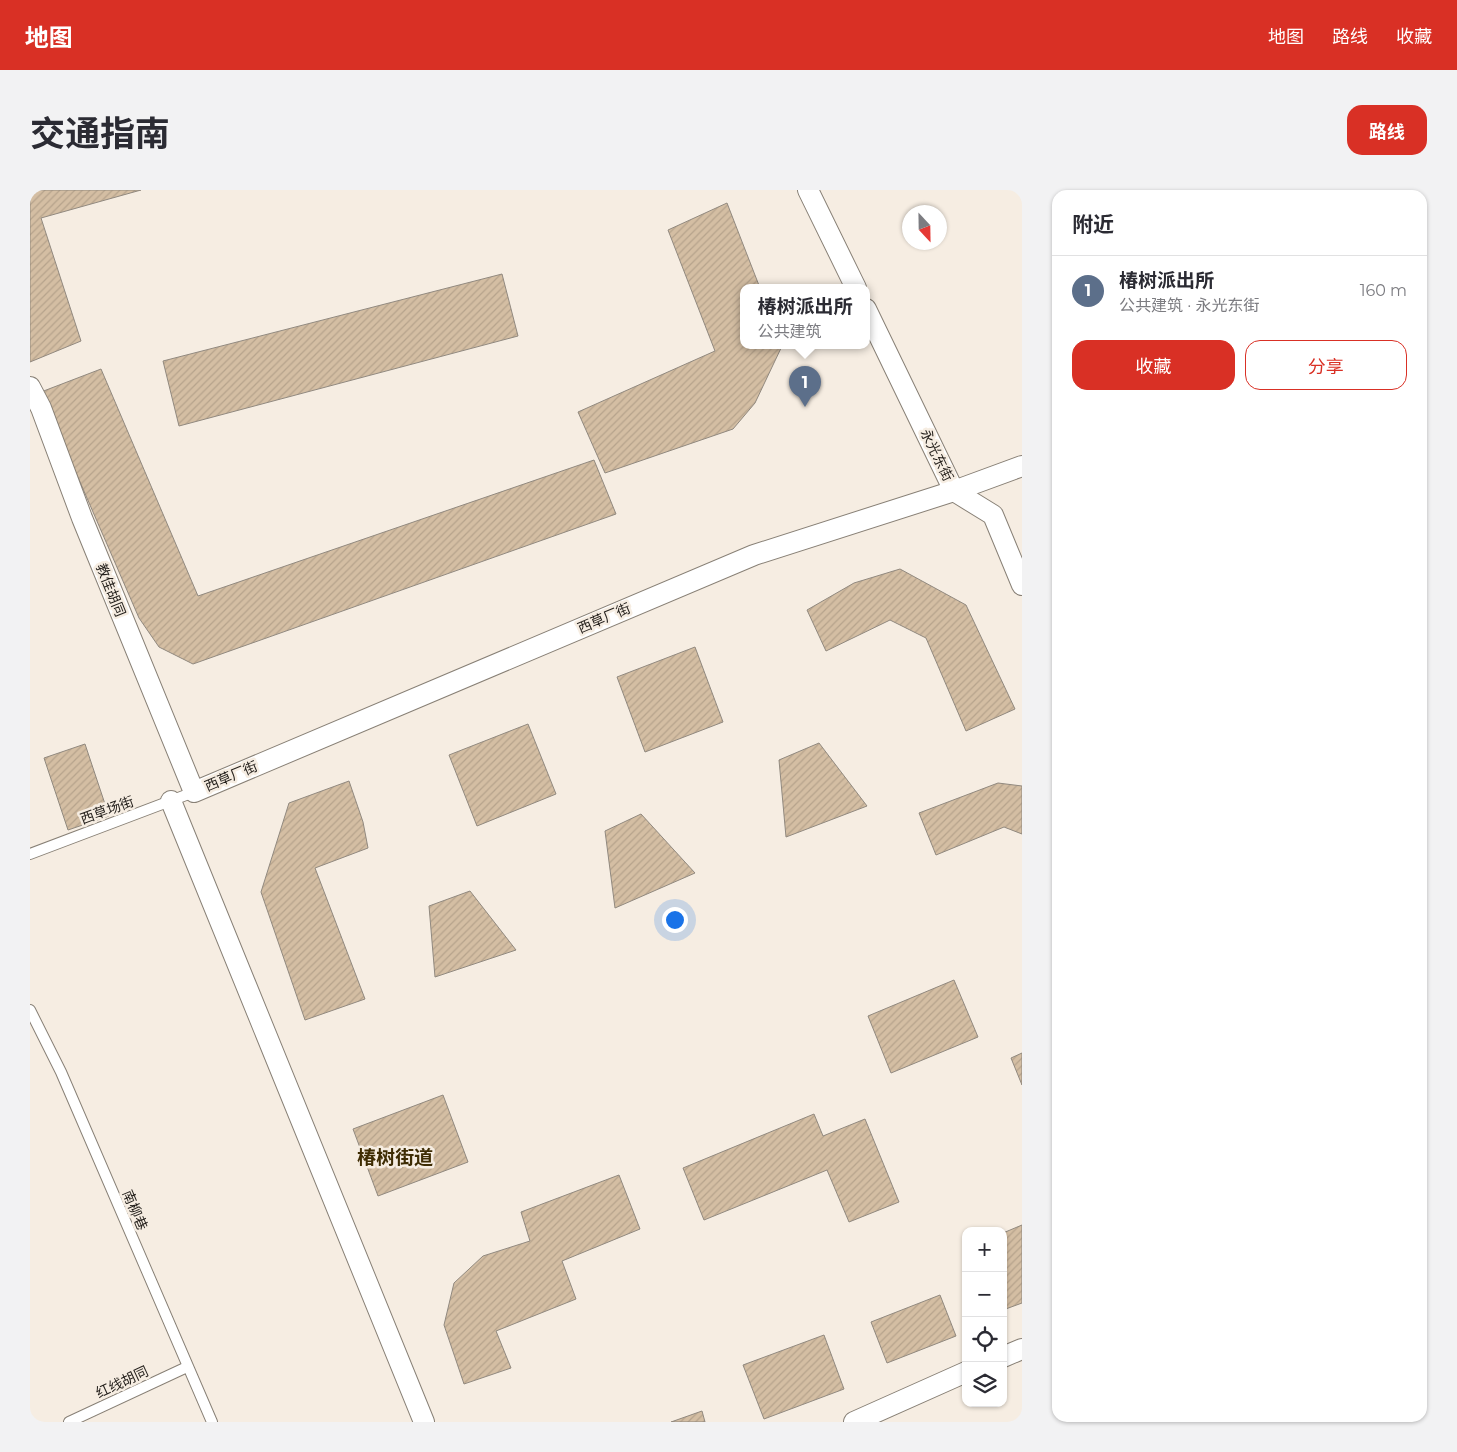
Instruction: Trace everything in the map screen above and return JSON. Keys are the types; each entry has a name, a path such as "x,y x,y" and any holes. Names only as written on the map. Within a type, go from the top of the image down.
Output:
{"street":[{"path":"808,190 854,284"},
{"name":"永光东街","path":"870,317 954,491 994,515 1022,585"},
{"name":"教佳胡同","path":"30,387 41,408 82,518 194,792"},
{"name":"西草厂街","path":"194,792 754,555 954,491 1022,466"},
{"path":"171,801 424,1422"},
{"path":"1007,1355 1022,1349"},
{"path":"854,1422 962,1374"}],"lane":[{"name":"西草场街","path":"30,854 194,792"},
{"name":"南柳巷","path":"30,1010 61,1072 212,1422"},
{"name":"红线胡同","path":"69,1422 187,1367"}],"building":[{"path":"30,190 141,190 41,218 81,341 30,362"},
{"path":"727,203 758,284 740,284 740,349 781,349 755,403 733,429 605,473 578,412 715,351 668,230"},
{"path":"502,274 518,336 179,426 163,361"},
{"path":"101,369 198,596 594,460 616,514 193,664 159,647 139,618 41,392"},
{"path":"900,569 966,605 1015,709 966,731 926,638 890,620 826,651 807,610 854,583"},
{"path":"695,647 723,722 645,752 617,677"},
{"path":"528,724 556,794 477,826 449,755"},
{"path":"819,743 867,806 786,837 779,760"},
{"path":"85,744 109,816 68,830 44,758"},
{"path":"349,781 363,822 368,848 315,868 365,999 305,1020 261,892 289,803"},
{"path":"998,783 1022,786 1022,834 1004,827 936,855 919,813"},
{"path":"641,814 695,873 615,908 605,831"},
{"path":"470,891 516,950 435,977 429,906"},
{"path":"954,980 978,1037 891,1073 868,1016"},
{"path":"1022,1053 1022,1085 1011,1058"},
{"path":"443,1095 468,1162 378,1196 353,1129"},
{"path":"814,1114 823,1136 865,1119 899,1202 849,1222 827,1170 704,1220 683,1168"},
{"path":"619,1175 640,1229 562,1261 576,1299 496,1331 511,1368 464,1384 444,1325 454,1283 483,1256 530,1241 521,1212"},
{"path":"1022,1225 1022,1303 1007,1309 1007,1272 1007,1231"},
{"path":"940,1295 956,1336 887,1363 871,1322"},
{"path":"824,1335 844,1389 764,1419 743,1365"},
{"path":"702,1411 705,1422 671,1422"}],"place":[{"name":"椿树派出所","path":"805,407"}],"district":[{"name":"椿树街道","path":"395,1157"}]}
